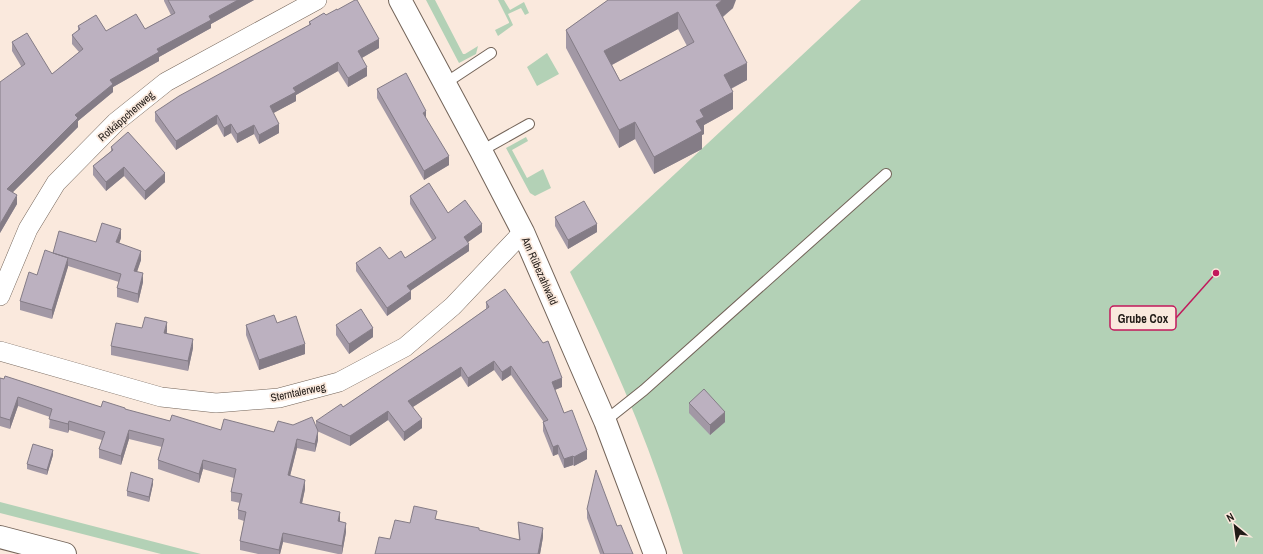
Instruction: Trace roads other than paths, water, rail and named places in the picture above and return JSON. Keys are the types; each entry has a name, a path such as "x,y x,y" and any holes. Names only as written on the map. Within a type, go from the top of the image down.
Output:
{"street":[{"name":"Rotkäppchenweg","path":"0,296 28,229 56,182 116,122 166,82 317,0"},
{"name":"Am Rübezahlwald","path":"400,0 523,232 605,421 655,554"},
{"name":"Sterntalerweg","path":"0,351 161,397 216,403 279,398 338,382 404,347 453,306 523,232"},
{"path":"0,537 65,554"}],"lane":[{"path":"444,84 490,53"},
{"path":"481,151 529,124"},
{"path":"605,421 650,385 886,174"}],"place":[{"name":"Grube Cox","path":"1216,273"}]}
